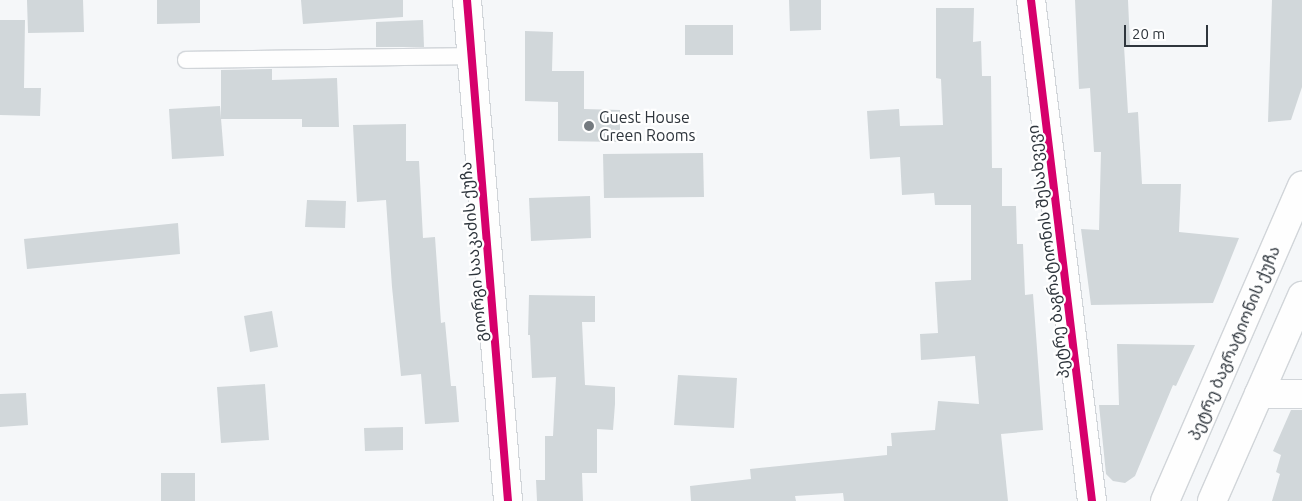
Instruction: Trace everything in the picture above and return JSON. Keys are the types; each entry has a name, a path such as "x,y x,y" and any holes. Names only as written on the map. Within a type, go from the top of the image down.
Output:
{"street":[{"name":"გიორგი სააკაძის ქუჩა","path":"467,0 508,501"},
{"name":"პეტრე ბაგრატიონის შესახვევი","path":"1031,0 1092,501"},
{"name":"პეტრე ბაგრატიონის ქუჩა","path":"1165,501 1302,186"},
{"path":"1212,501 1302,296"},
{"path":"1259,394 1302,394"}],"lane":[{"path":"186,60 471,56"}],"building":[{"path":"27,0 83,0 84,32 28,33"},
{"path":"157,0 200,0 200,23 157,24"},
{"path":"301,0 403,0 403,17 303,24"},
{"path":"789,0 821,0 821,30 790,31"},
{"path":"1075,0 1128,0 1130,45 1124,46 1128,113 1138,112 1142,184 1181,184 1179,232 1239,238 1213,303 1091,305 1081,229 1099,230 1101,152 1094,152 1090,88 1079,89"},
{"path":"1272,0 1302,0 1302,87 1291,120 1268,122"},
{"path":"936,8 974,8 973,42 981,41 982,76 991,76 992,168 1002,168 1002,206 1016,206 1017,244 1023,244 1025,295 1033,294 1043,430 1001,434 1008,501 844,501 843,493 795,496 796,501 691,501 690,486 751,479 750,469 887,455 887,446 892,446 891,433 935,430 938,401 979,404 975,356 921,360 920,334 938,333 935,282 971,280 971,205 935,205 934,193 902,195 900,157 870,159 867,111 899,109 900,126 943,125 941,79 936,78"},
{"path":"0,20 25,20 24,88 41,88 40,116 0,115"},
{"path":"423,20 424,47 376,47 376,22"},
{"path":"685,25 733,25 733,55 685,55"},
{"path":"525,31 553,32 552,71 584,71 584,109 620,110 620,142 558,141 558,102 525,101"},
{"path":"272,69 272,80 337,78 339,127 302,127 302,119 221,119 221,70"},
{"path":"220,106 224,156 172,159 169,109"},
{"path":"406,124 406,161 419,161 423,238 435,237 441,323 445,322 451,386 456,386 459,422 425,424 421,374 401,376 386,200 357,202 353,125"},
{"path":"703,153 704,197 604,198 603,154"},
{"path":"590,196 591,238 531,241 529,198"},
{"path":"307,200 346,201 345,228 305,227"},
{"path":"178,223 180,254 27,269 24,239"},
{"path":"529,295 595,296 595,322 582,322 585,385 615,387 615,404 613,430 597,429 597,473 582,473 583,501 537,501 536,480 545,480 545,436 553,436 556,377 532,378 530,335 528,335"},
{"path":"272,311 278,347 250,352 244,316"},
{"path":"1117,344 1195,345 1176,386 1173,385 1135,476 1125,483 1113,481 1106,474 1099,405 1119,405"},
{"path":"678,375 737,378 734,428 674,425"},
{"path":"265,384 269,440 221,443 217,387"},
{"path":"26,393 28,425 0,427 0,394"},
{"path":"1291,410 1302,410 1302,501 1272,501 1280,474 1276,472 1281,455 1273,451"},
{"path":"403,427 403,450 365,451 364,428"},
{"path":"161,473 195,473 195,501 161,501"}],"cycle path":[{"path":"467,0 508,501"},
{"path":"1031,0 1092,501"}],"place":[{"name":"Guest House Green Rooms","path":"589,126"}]}
